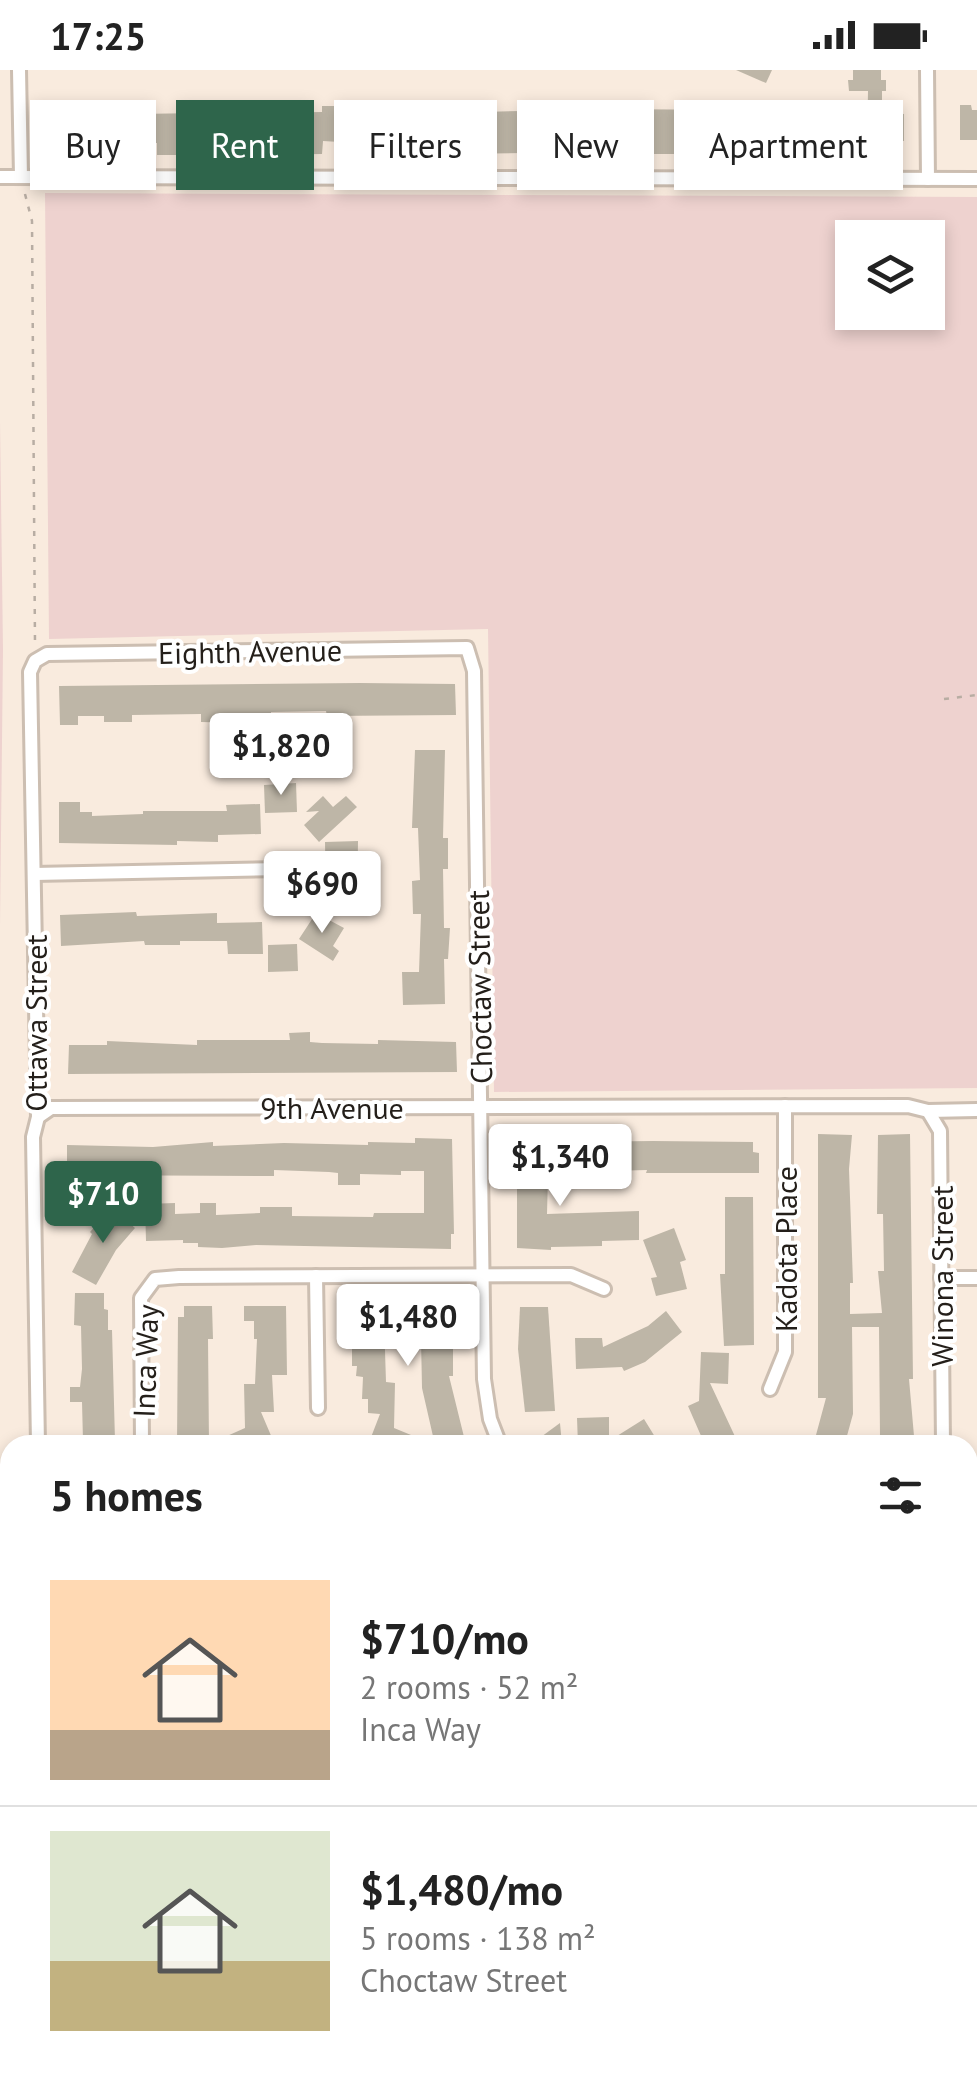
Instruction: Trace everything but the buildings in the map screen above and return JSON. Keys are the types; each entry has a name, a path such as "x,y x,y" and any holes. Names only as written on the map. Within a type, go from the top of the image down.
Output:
{"street":[{"path":"19,70 21,177"},
{"path":"927,70 928,178"},
{"path":"0,178 977,178"},
{"name":"Eighth Avenue","path":"36,661 47,654 467,648"},
{"name":"Choctaw Street","path":"467,648 474,671 484,1379 496,1435"},
{"name":"Ottawa Street","path":"36,661 30,672 38,1117 33,1137 38,1435"},
{"path":"34,874 284,869"},
{"name":"Kadota Place","path":"770,1390 784,1352 784,1106"},
{"name":"9th Avenue","path":"38,1117 51,1108 908,1106 928,1111 977,1110"},
{"name":"Winona Street","path":"928,1111 940,1131 943,1435"},
{"path":"318,1408 316,1276 571,1275 604,1290"},
{"name":"Inca Way","path":"142,1435 141,1298 156,1280 316,1276"},
{"path":"941,1278 977,1278"}],"path":[{"path":"21,177 32,221 36,661"},
{"path":"944,699 977,696"}],"shaded area":[{"path":"45,193 977,197 977,1088 494,1092 488,629 49,639"},
{"path":"0,421 3,650 0,927"}]}
